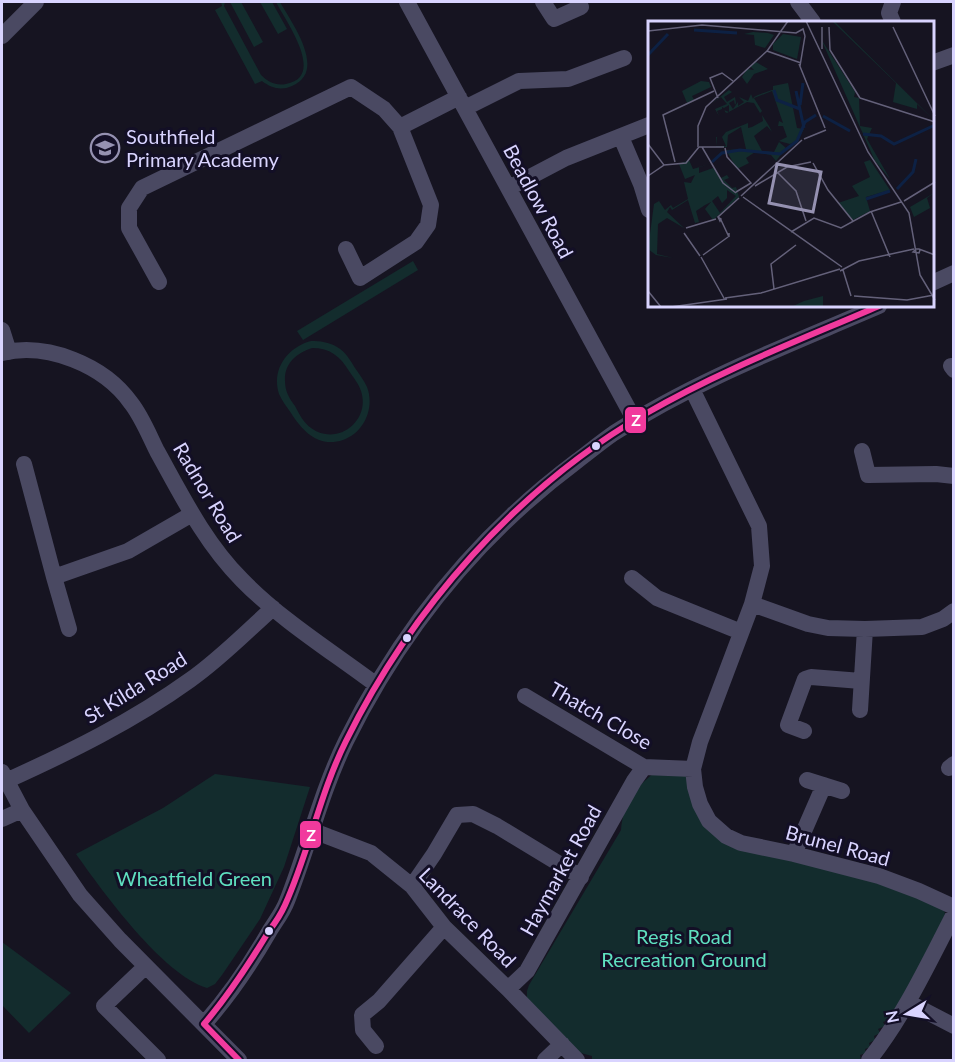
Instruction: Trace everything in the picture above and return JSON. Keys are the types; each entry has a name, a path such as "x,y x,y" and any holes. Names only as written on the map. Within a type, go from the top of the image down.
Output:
{"street":[{"path":"2,36 36,2"},
{"name":"Beadlow Road","path":"407,2 635,421"},
{"path":"543,2 554,19 581,7"},
{"path":"798,2 812,21"},
{"path":"893,2 889,13 893,21"},
{"path":"934,63 954,55"},
{"path":"400,127 519,81 568,79 624,57"},
{"path":"159,282 129,228 129,208 142,188 351,87 384,109 400,127 430,205 428,225 416,242 360,278 346,249"},
{"path":"509,188 566,158 648,125"},
{"path":"621,137 648,207"},
{"path":"934,278 954,273"},
{"path":"204,1024 253,961 286,902 310,830 342,751 375,684 446,584 498,527 540,489 614,433 692,389 733,369 874,308"},
{"path":"2,330 5,352"},
{"name":"Radnor Road","path":"5,352 45,352 84,364 112,382 132,403 192,514 216,550 242,580 273,608 375,684"},
{"name":"Brunel Road","path":"692,389 759,526 762,566 752,604 700,742 693,769 700,804 709,821 726,836 741,843 879,876 954,907"},
{"path":"862,451 868,475 954,476"},
{"path":"24,464 69,629"},
{"path":"54,578 128,551 192,514"},
{"path":"632,578 657,598 741,632"},
{"path":"752,604 808,624 828,628 922,627 954,611"},
{"name":"St Kilda Road","path":"4,777 66,753 142,711 191,679 273,608"},
{"path":"860,710 864,629"},
{"path":"804,731 788,725 806,679 811,677 861,681"},
{"name":"Thatch Close","path":"525,696 644,767 693,769"},
{"name":"Haymarket Road","path":"508,989 527,971 644,767"},
{"path":"4,777 22,810 80,895 239,1060"},
{"path":"807,780 842,791"},
{"path":"794,854 824,785"},
{"path":"2,819 22,810"},
{"path":"412,886 457,815 473,814 581,877"},
{"name":"Landrace Road","path":"310,830 371,853 412,886 444,927 577,1060"},
{"path":"869,1060 886,1039 908,1002 954,914"},
{"path":"376,1046 363,1030 362,1015 379,1001 444,927"},
{"path":"146,966 104,1006 158,1060"},
{"path":"908,1002 954,1026"},
{"path":"545,1060 562,1044"}],"green space":[{"path":"221,2 225,2 224,6 261,75 272,83 286,84 298,79 303,71 303,60 294,34 276,2 280,2 304,46 307,69 302,79 284,88 273,87 262,81 255,84 215,10 222,6"},
{"path":"230,2 241,2 263,42 254,47"},
{"path":"260,2 272,2 287,29 278,34"},
{"path":"413,261 418,270 303,340 297,331"},
{"path":"311,341 321,342 340,349 348,356 366,384 370,403 366,419 357,432 350,437 326,442 312,437 296,420 280,397 277,376 283,360 295,348","holes":["318,348 338,357 361,391 363,402 361,412 356,421 341,433 321,433 306,424 286,388 285,375 292,360 306,350"]},
{"name":"Regis Road Recreation Ground","path":"658,770 680,772 688,778 710,825 852,873 944,908 945,915 892,1019 883,1022 885,1026 878,1029 880,1033 874,1036 875,1040 869,1043 870,1047 865,1049 866,1053 860,1055 861,1060 592,1060 592,1056 577,1052 527,999 529,985 621,830 622,821 632,796"},
{"name":"Wheatfield Green","path":"215,774 310,787 284,867 260,919 222,975 215,984 207,988 190,980 153,950 118,910 76,854 163,808"},
{"path":"2,942 71,993 29,1033 2,1005"}],"transit line":[{"name":"Z","path":"239,1060 204,1024 222,1002 278,918 293,885 346,741 372,692 435,599 511,515 553,478 598,444 673,398 731,370 874,308"}],"place":[{"name":"Southfield Primary Academy","path":"105,148"}]}
